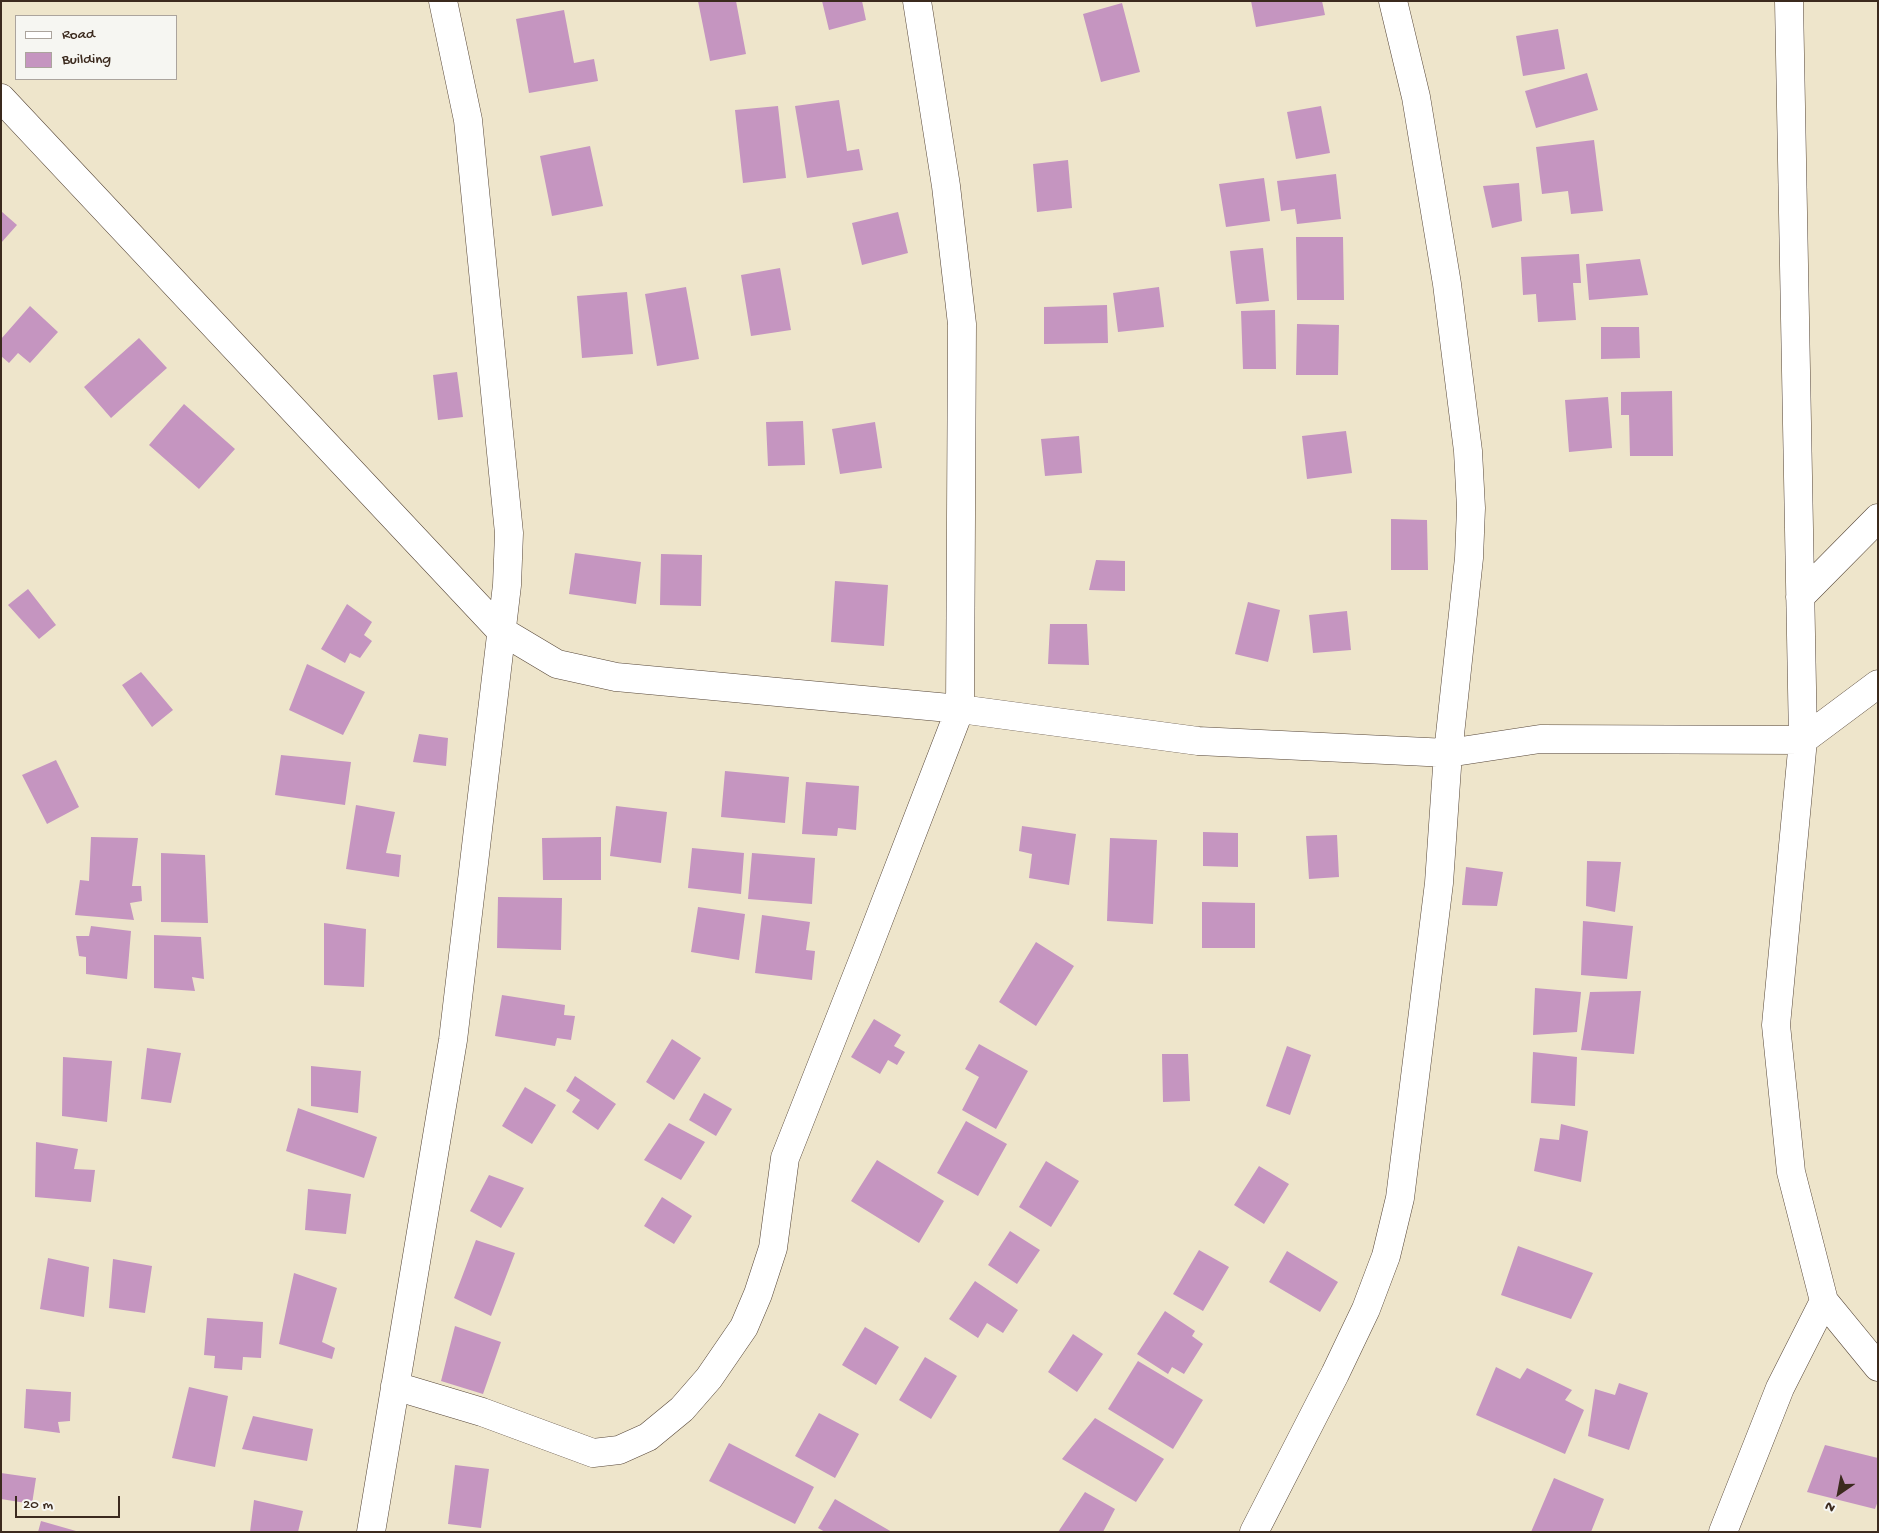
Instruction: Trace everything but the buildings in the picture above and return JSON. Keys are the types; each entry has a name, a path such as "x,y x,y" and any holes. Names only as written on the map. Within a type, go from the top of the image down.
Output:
{"street":[{"path":"371,1532 453,1040 500,630 507,585 509,533 468,120 443,1"},
{"path":"395,1386 482,1412 593,1453 619,1450 648,1437 682,1409 709,1378 744,1327 758,1294 773,1248 785,1158 868,950 960,709 962,324 946,186 917,1"},
{"path":"1254,1532 1362,1317 1386,1256 1400,1198 1436,911 1448,753 1469,558 1471,508 1468,451 1448,293 1438,222 1416,97 1394,1"},
{"path":"1790,1 1803,740 1776,1025 1791,1172 1824,1301 1878,1367"},
{"path":"1,98 500,630 557,664 616,677 960,709 1198,742 1448,753 1540,739 1803,740 1878,684"},
{"path":"1800,598 1878,518"},
{"path":"1722,1532 1780,1388 1824,1301"}]}
